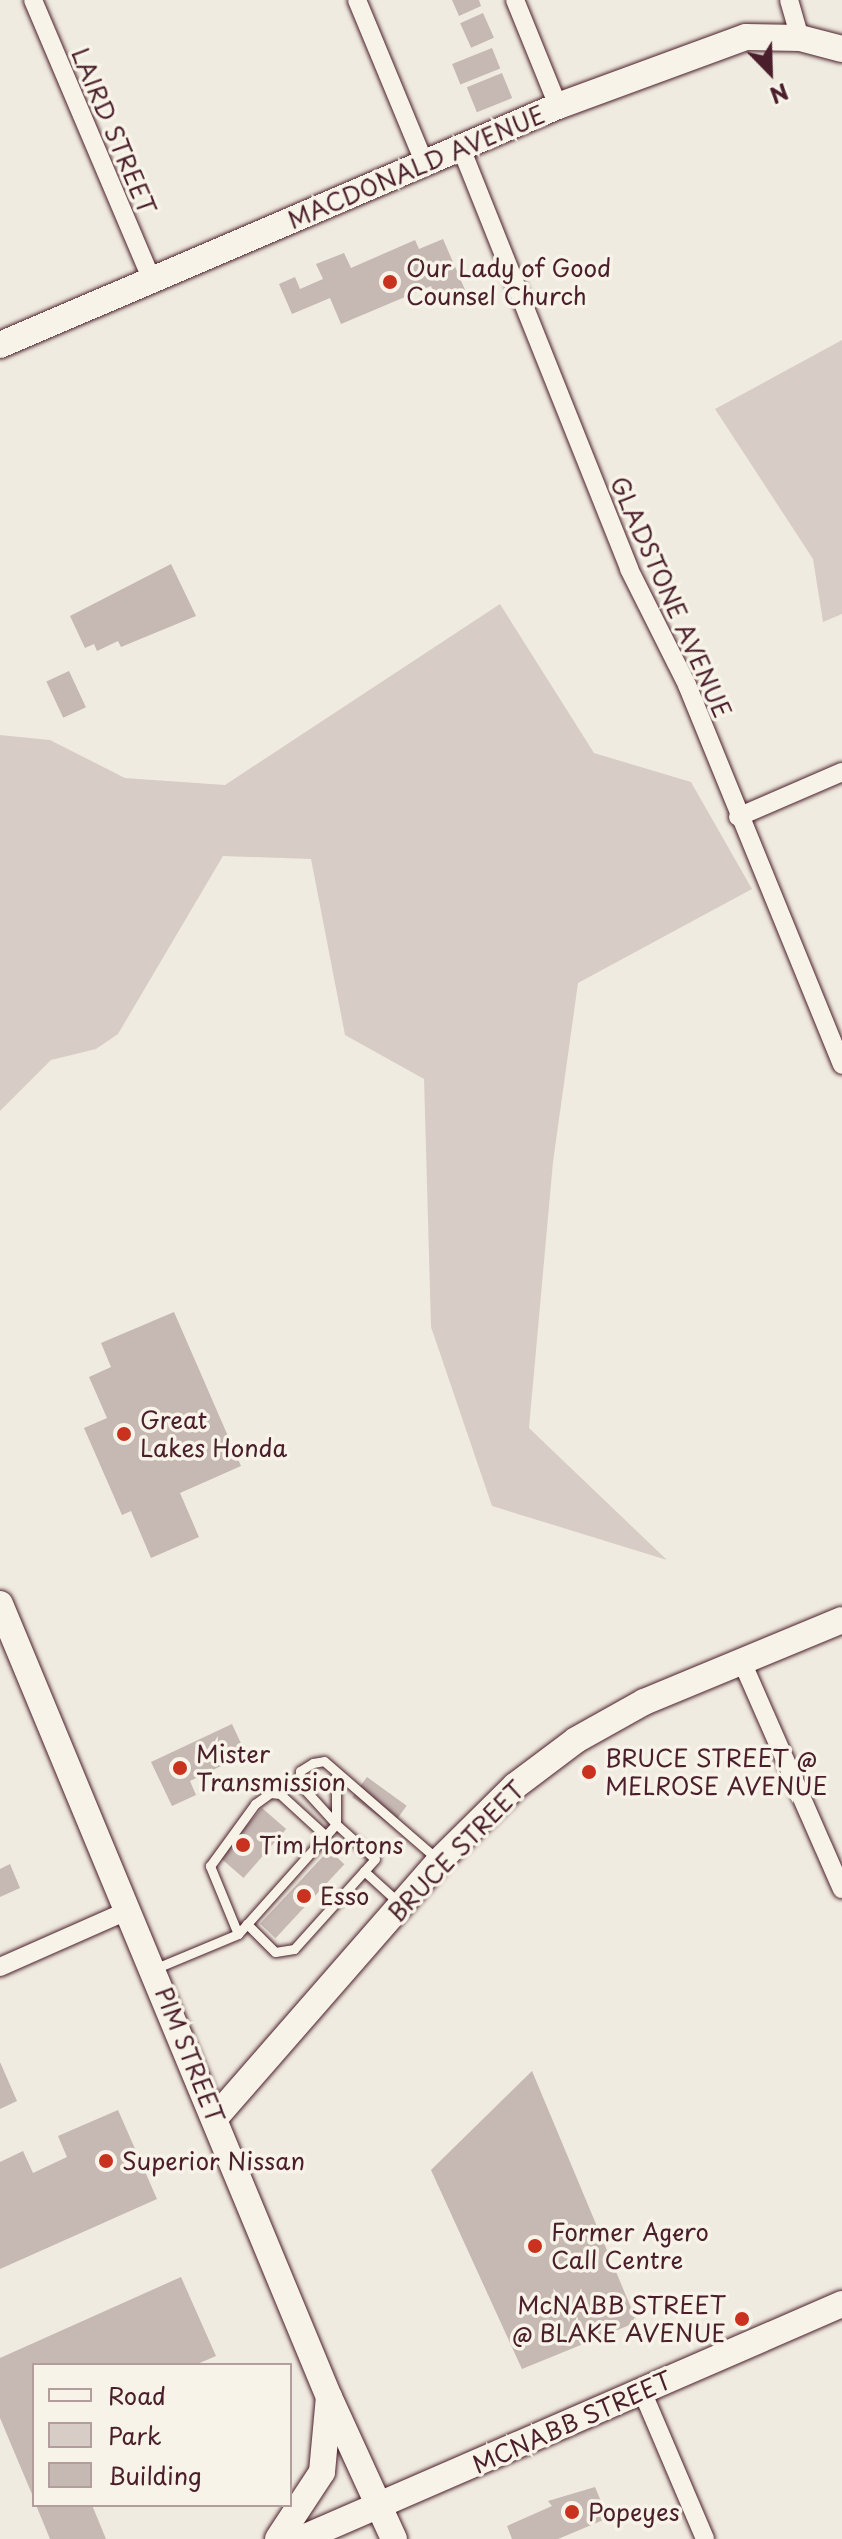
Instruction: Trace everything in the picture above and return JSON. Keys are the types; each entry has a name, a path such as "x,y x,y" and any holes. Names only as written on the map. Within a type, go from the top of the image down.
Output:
{"main road":[{"name":"MACDONALD AVENUE","path":"0,345 558,106 746,37 800,38 842,49"},
{"name":"PIM STREET","path":"0,1604 329,2397 394,2539"},
{"name":"BRUCE STREET","path":"215,2118 439,1861 515,1786 576,1740 644,1702 743,1664 842,1620"},
{"name":"MCNABB STREET","path":"301,2539 842,2304"},
{"path":"278,2539 322,2472 329,2397"}],"street":[{"name":"LAIRD STREET","path":"33,0 152,280"},
{"path":"357,0 425,164"},
{"path":"515,0 558,106"},
{"path":"789,0 800,38"},
{"name":"GLADSTONE AVENUE","path":"461,148 629,569 687,685 738,817 842,1065"},
{"path":"738,817 842,772"},
{"path":"743,1664 842,1889"},
{"path":"0,1967 129,1910"},
{"path":"642,2391 705,2539"}],"lane":[{"path":"247,1924 271,1949 285,1953 375,1859 303,1790 297,1777 319,1761 408,1830 439,1861"},
{"path":"154,1969 238,1934 336,1824 335,1773"},
{"path":"238,1934 210,1866 255,1804 270,1793 280,1794 326,1836"},
{"path":"364,1871 401,1905"}],"green space":[{"path":"842,340 842,614 823,622 813,559 715,409"},
{"path":"500,604 594,753 691,782 752,889 578,983 553,1162 529,1428 667,1560 492,1506 431,1327 424,1079 345,1035 311,859 223,856 118,1034 96,1049 51,1060 0,1111 0,735 50,740 125,778 225,785"}],"building":[{"path":"452,0 479,0 481,6 459,16"},
{"path":"483,13 494,38 471,48 460,23"},
{"path":"492,48 500,68 460,85 452,64"},
{"path":"502,73 512,98 477,112 467,87"},
{"name":"Our Lady of Good Counsel Church","path":"443,239 466,292 439,304 431,286 341,324 330,298 292,314 279,284 295,277 300,289 323,279 316,264 344,253 351,268 415,240 419,249"},
{"path":"171,564 196,616 121,647 118,641 97,651 94,644 85,648 70,616"},
{"path":"69,671 86,707 63,718 46,682"},
{"path":"174,1312 241,1466 180,1493 199,1537 151,1558 131,1511 122,1515 84,1428 107,1418 89,1377 111,1367 101,1343"},
{"path":"232,1724 246,1754 190,1781 196,1795 172,1806 151,1762"},
{"path":"367,1777 407,1806 392,1826 352,1797"},
{"path":"262,1808 286,1829 244,1878 219,1857"},
{"path":"329,1850 344,1864 275,1938 260,1924"},
{"path":"10,1864 20,1888 0,1897 0,1869"},
{"path":"0,2062 17,2101 0,2109"},
{"name":"Former Agero Call Centre","path":"532,2071 637,2322 522,2369 431,2170"},
{"path":"118,2110 157,2199 0,2269 0,2162 23,2151 33,2173 67,2157 58,2136"},
{"path":"181,2277 216,2356 200,2363 32,2363 32,2494 0,2418 0,2358"},
{"name":"Popeyes","path":"595,2487 608,2518 558,2539 512,2539 507,2526 552,2506 548,2501"},
{"path":"37,2507 93,2507 106,2539 50,2539"}],"place":[{"name":"Our Lady of Good Counsel Church","path":"390,282"},
{"name":"Great Lakes Honda","path":"124,1434"},
{"name":"Mister Transmission","path":"180,1768"},
{"name":"BRUCE STREET @ MELROSE AVENUE","path":"589,1772"},
{"name":"Tim Hortons","path":"243,1845"},
{"name":"Esso","path":"304,1896"},
{"name":"Superior Nissan","path":"106,2161"},
{"name":"Former Agero Call Centre","path":"535,2246"},
{"name":"McNABB STREET @ BLAKE AVENUE","path":"742,2319"},
{"name":"Popeyes","path":"572,2512"}]}
